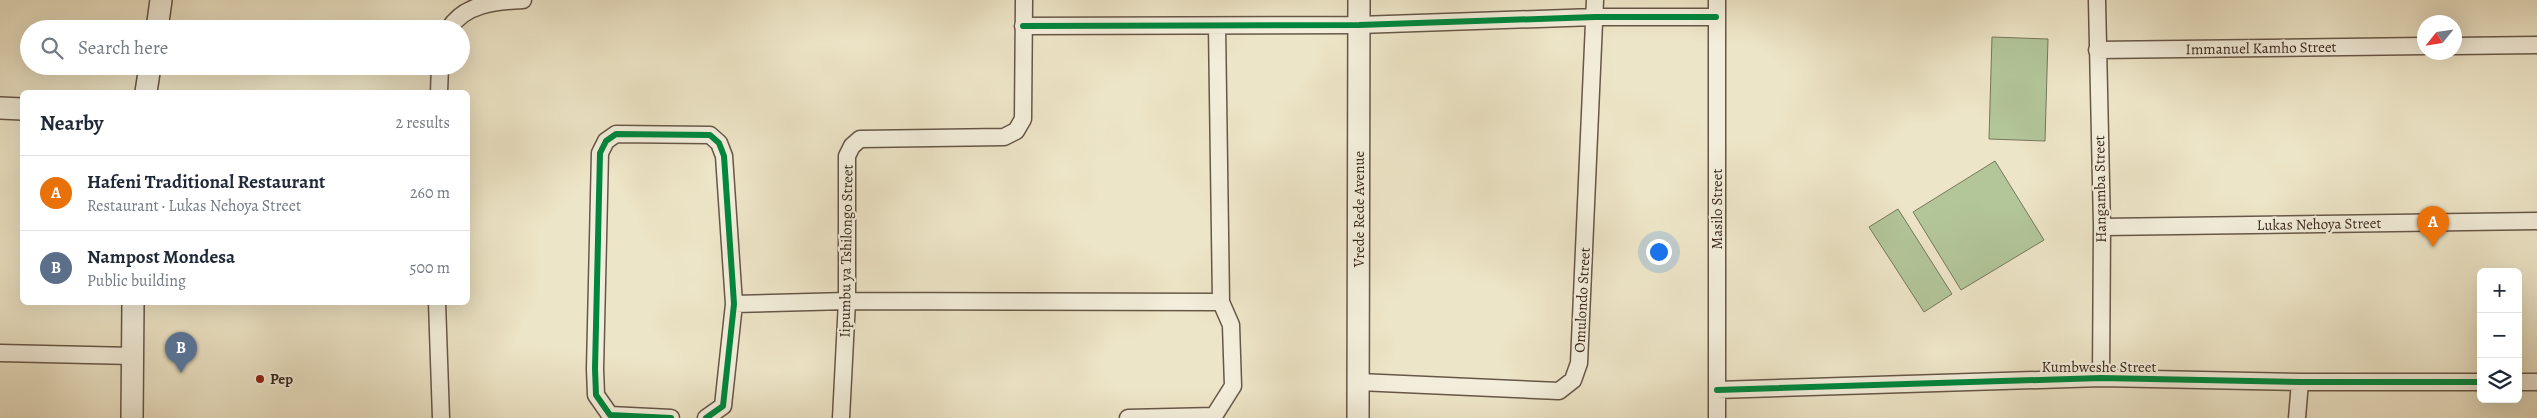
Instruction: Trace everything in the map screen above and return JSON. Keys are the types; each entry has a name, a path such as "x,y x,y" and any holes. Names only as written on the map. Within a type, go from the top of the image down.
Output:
{"street":[{"path":"158,20 161,0"},
{"path":"454,20 456,17 494,1 523,0"},
{"name":"Iipumbu ya Tshilongo Street","path":"841,418 847,301 847,156 852,146 860,139 1004,137 1016,131 1023,119 1024,0"},
{"name":"Vrede Rede Avenue","path":"1358,418 1359,0"},
{"name":"Omulondo Street","path":"1358,382 1559,391 1573,380 1579,363 1595,0"},
{"name":"Masilo Street","path":"1717,0 1717,418"},
{"name":"Hangamba Street","path":"2097,0 2102,227 2101,378"},
{"path":"1023,26 1359,25 1595,17 1716,17"},
{"path":"1128,418 1214,416 1233,386 1231,325 1221,302 1217,26"},
{"path":"2462,46 2537,45"},
{"name":"Immanuel Kamho Street","path":"2097,50 2417,46"},
{"path":"146,90 149,75"},
{"path":"439,90 440,75"},
{"path":"0,108 20,109"},
{"path":"671,418 610,415 596,395 595,283 600,152 606,141 616,134 710,135 718,143 724,156 734,304 723,406 706,418"},
{"name":"Lukas Nehoya Street","path":"2102,227 2537,221"},
{"path":"734,304 847,301 1221,302"},
{"path":"132,418 133,305"},
{"path":"437,305 441,418"},
{"path":"0,353 133,356"},
{"name":"Kumbweshe Street","path":"1717,390 2101,378 2300,382 2477,382"},
{"path":"2297,418 2300,382"},
{"path":"2522,382 2537,382"}],"green space":[{"path":"1992,37 2048,39 2045,141 1989,139"},
{"path":"1995,161 2044,240 1961,290 1913,212"},
{"path":"1898,209 1952,294 1924,312 1869,227"}],"cycle path":[{"path":"1023,26 1359,25 1595,17 1716,17"},
{"path":"671,418 610,415 596,395 600,153 606,141 616,134 710,135 719,143 724,156 734,304 723,406 706,418"},
{"path":"1717,390 2101,378 2300,382 2477,382"}],"place":[{"name":"Hafeni Traditional Restaurant","path":"2433,247"},
{"name":"Nampost Mondesa","path":"181,373"},
{"name":"Pep","path":"260,379"}]}
